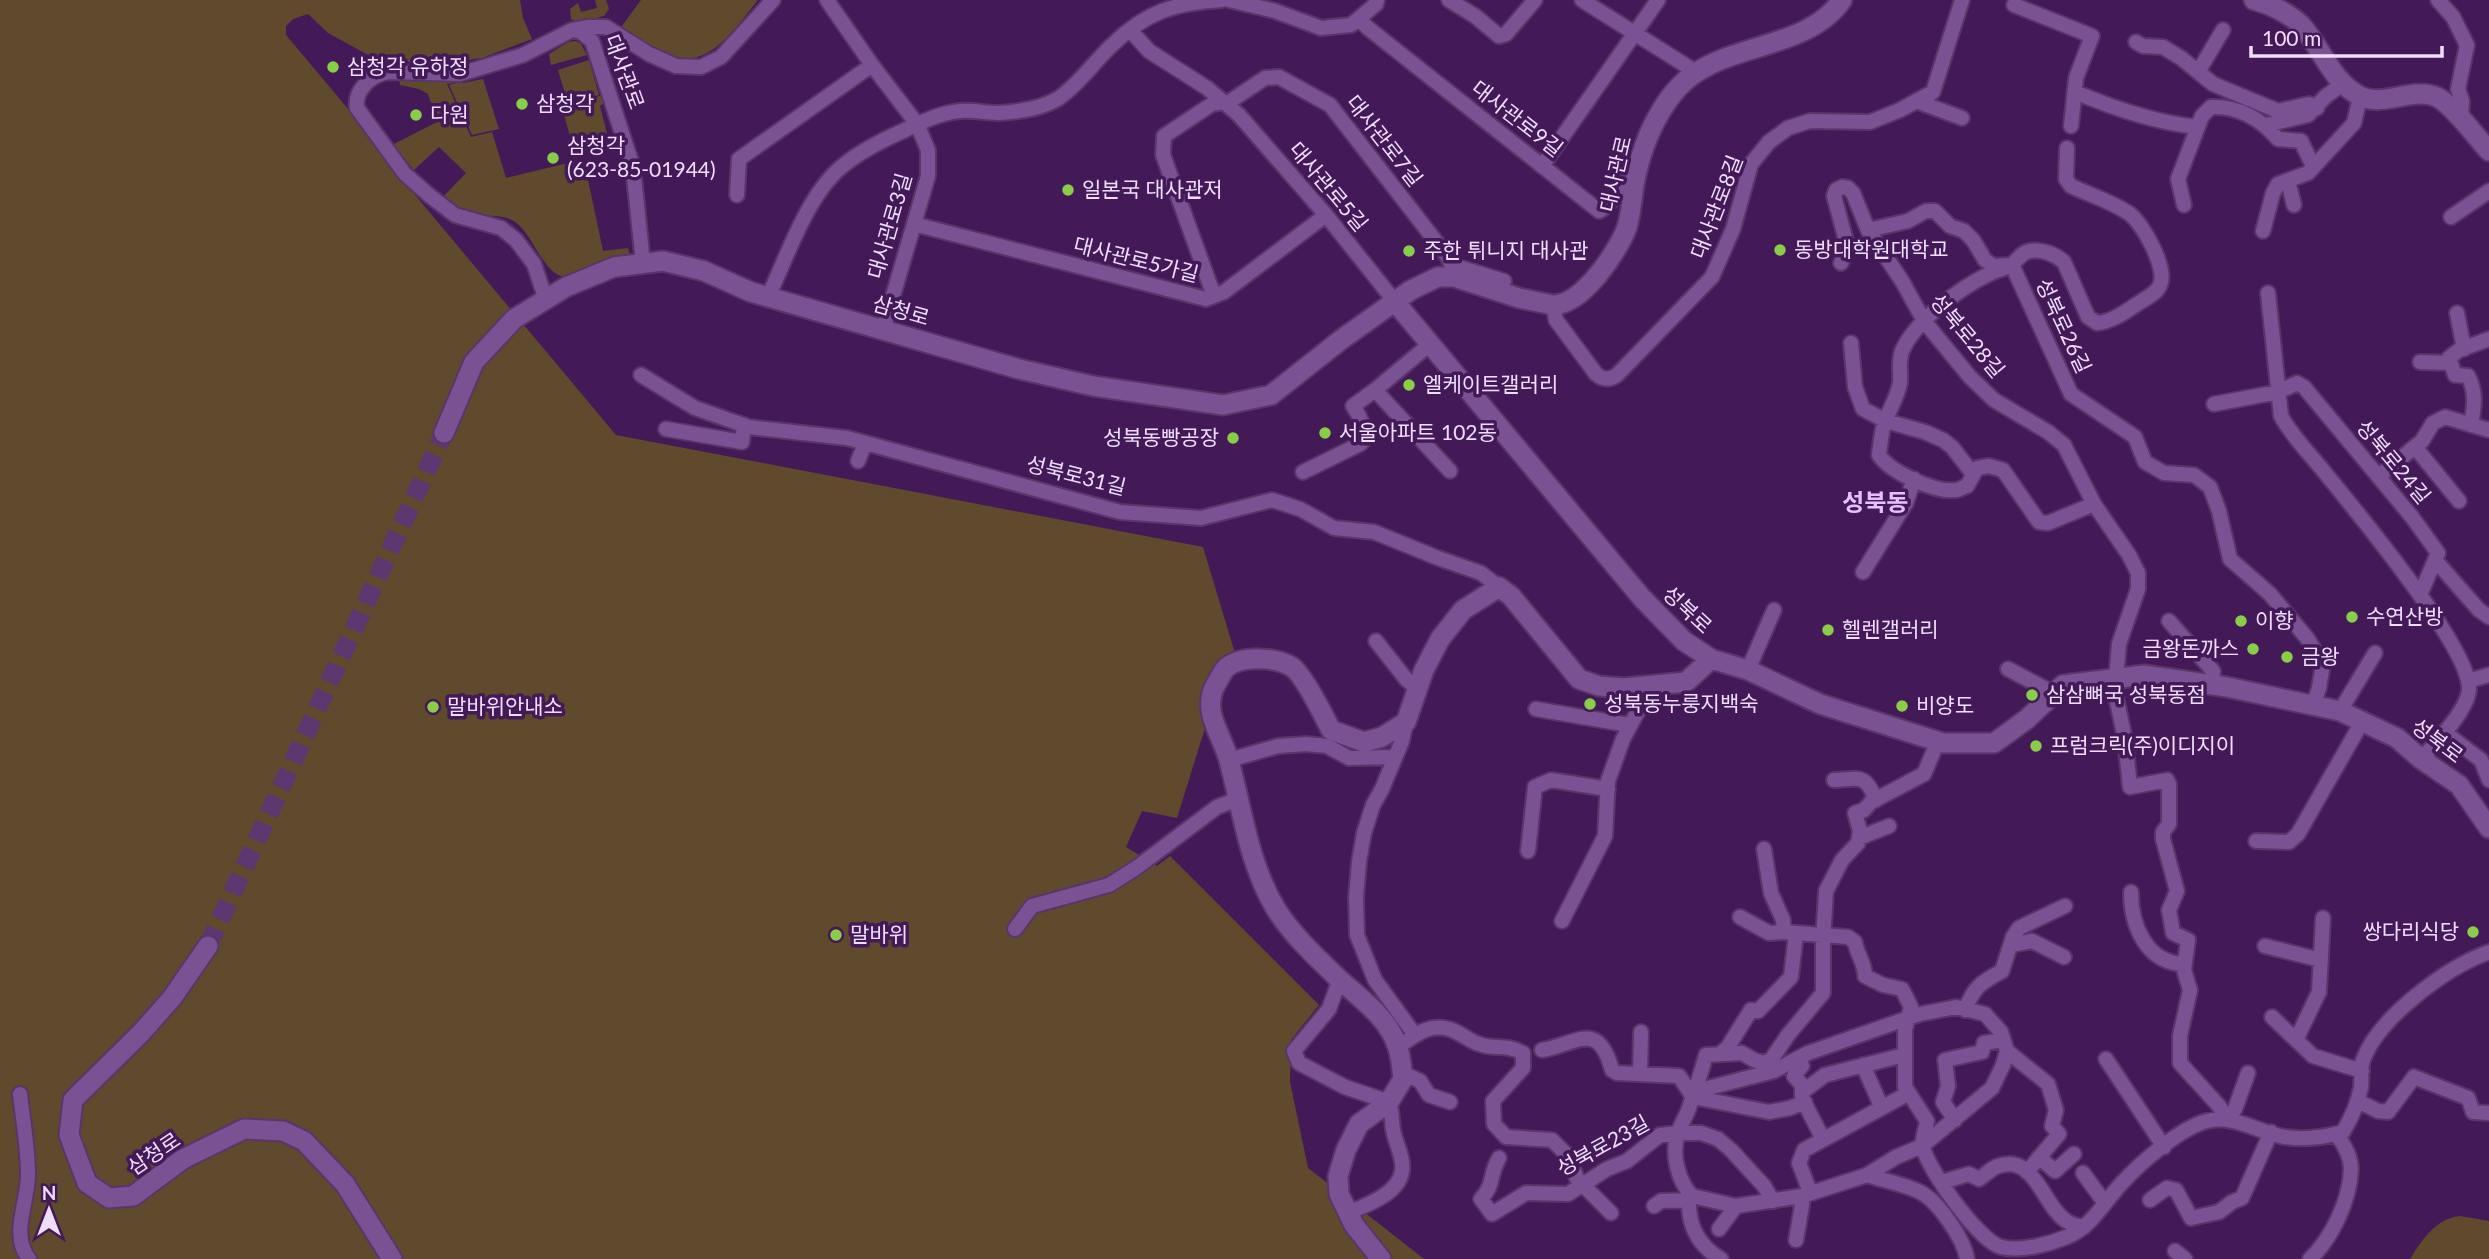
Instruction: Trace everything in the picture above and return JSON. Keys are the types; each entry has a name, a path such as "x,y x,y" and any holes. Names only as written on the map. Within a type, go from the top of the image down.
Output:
{"street":[{"path":"546,300 534,264 516,240 502,228 455,215 405,174 356,107 355,97 359,90 380,74 460,74 523,55 572,30 606,27 649,54 676,66 701,67 721,57 773,0"},
{"name":"대사관로3길","path":"827,0 917,124 928,150 928,176 883,330"},
{"path":"768,297 811,207 825,185 845,164 893,135 944,112 968,110 998,113 1030,109 1058,99 1079,81 1113,44 1148,16 1188,2 1222,0"},
{"path":"1229,0 1275,11 1321,28 1351,25 1376,4 1377,0"},
{"path":"1448,0 1475,16 1499,36 1506,34 1535,0"},
{"path":"1582,0 1696,72"},
{"path":"1542,166 1658,0"},
{"name":"대사관로8길","path":"1553,305 1556,320 1596,374 1605,379 1613,378 1712,277 1733,229 1751,164 1769,142 1788,128 1810,121 1870,122 1933,92 1962,0"},
{"path":"2254,0 2281,11 2299,23 2343,84 2360,97 2380,100 2412,94 2435,96 2448,104 2489,151"},
{"path":"2438,0 2453,17 2467,45 2458,89 2462,101 2461,121"},
{"name":"대사관로","path":"1553,305 1580,293 1607,265 1627,227 1646,140 1671,95 1696,72 1815,25 1841,1"},
{"path":"2014,5 2092,36 2076,78 2071,125"},
{"name":"대사관로9길","path":"1359,19 1599,211 1608,207 1629,170 1639,164"},
{"name":"대사관로","path":"572,30 581,32 592,41 633,167 643,263"},
{"name":"대사관로5길","path":"1130,30 1149,51 1207,88 1239,115 1326,215 1396,303"},
{"path":"2198,72 2223,30"},
{"path":"2136,42 2143,46 2163,47 2213,84 2278,111 2309,104 2317,108"},
{"path":"737,195 739,159 872,65"},
{"name":"대사관로7길","path":"1225,103 1265,78 1279,76 1330,105 1448,257 1453,271"},
{"path":"2266,125 2308,115 2326,96 2343,84"},
{"path":"2075,92 2151,118 2198,127"},
{"path":"2263,231 2278,184 2308,173 2354,123 2360,97"},
{"path":"1916,101 1962,118"},
{"path":"1214,296 1163,155 1164,136 1212,104 1225,103"},
{"path":"2184,205 2178,179 2202,116 2211,107 2227,106 2250,114 2278,138 2301,141 2313,166"},
{"path":"2067,148 2066,179 2071,186 2129,214 2137,222 2155,254 2162,275 2161,285 2156,292 2128,310 2106,322 2097,323 2088,317 2070,272 2058,257 2042,251 2027,251 2021,254 2012,265 1977,281 1938,307 1902,351 1900,382 1886,421 1879,455 1885,464 1914,479 1954,491 1966,486 1977,468 1989,466 2003,470 2039,522 2048,523 2094,505"},
{"path":"2288,181 2294,205"},
{"name":"성북로28길","path":"1841,263 1848,248 1835,204 1836,190 1842,187 1849,188 1853,193 1868,230 1902,281 1924,321 1970,377 1994,400 2048,432 2064,445 2094,505 2129,555 2138,573 2138,589 2119,643 2115,692 2125,739 2130,787 2167,780 2169,784 2169,824 2163,832 2177,891 2169,910 2173,933 2188,940 2184,964"},
{"path":"2451,217 2489,191"},
{"name":"성북로26길","path":"1868,230 1908,221 1926,211 1935,211 1950,226 1964,231 1993,266 2012,265 2071,394 2135,436 2145,462 2164,473 2194,475 2210,487 2219,511 2230,559 2270,594 2307,638 2323,664 2313,706"},
{"name":"대사관로5가길","path":"914,224 1206,299 1224,292 1326,215"},
{"name":"삼청로","path":"444,433 474,362 514,319 566,287 614,267 643,263 663,261 704,271 768,297 1019,369 1093,386 1223,405 1271,394 1342,339 1396,303"},
{"path":"1453,271 1520,298 1553,305"},
{"path":"1396,303 1411,290 1453,271 1504,281"},
{"path":"2268,293 2281,416 2288,429 2420,595 2448,635 2467,671 2469,690 2463,706 2421,759"},
{"name":"성북로","path":"1396,303 1642,598 1693,649 1711,659 1748,670 1820,704 1938,741 1994,743 2027,719 2063,685 2144,675 2212,685 2340,711 2397,738 2421,759 2459,785 2489,828"},
{"path":"2457,313 2464,349"},
{"path":"2471,425 2475,399 2473,386 2468,376 2455,375 2449,358 2489,339"},
{"path":"1851,343 1855,387 1863,409 1886,421 1943,440 1952,447 1973,474"},
{"path":"1303,472 1357,447 1365,439 1361,418 1353,406 1430,344"},
{"path":"2420,362 2451,363"},
{"name":"성북로31길","path":"641,374 695,408 744,425 846,438 1120,512 1159,517 1201,518 1272,500 1300,509 1334,528 1374,533 1481,573 1511,596 1579,679 1599,686 1624,688 1686,682 1711,659"},
{"name":"성북로24길","path":"2214,404 2278,392 2297,383 2304,387 2412,517 2438,553 2435,560"},
{"path":"1375,390 1450,471"},
{"path":"2379,476 2422,441 2433,423 2445,417 2489,430"},
{"path":"666,429 742,442 744,425"},
{"path":"858,461 865,443"},
{"path":"2415,447 2459,502"},
{"path":"1863,572 1906,503 1914,479"},
{"path":"2420,595 2435,560 2479,610 2489,617"},
{"path":"1415,1035 1375,980 1357,935 1356,897 1364,833 1373,805 1402,741 1418,689 1440,639 1463,610 1499,587"},
{"path":"1748,670 1774,610"},
{"path":"2169,621 2213,671 2212,685"},
{"path":"1376,640 1406,679 1418,689"},
{"path":"2340,711 2375,653"},
{"path":"1381,1259 1354,1225 1339,1194 1338,1176 1346,1150 1359,1124 1389,1102 1403,1079 1398,1047 1378,1013 1305,944 1276,909 1255,863 1229,761 1214,728 1210,707 1213,689 1226,668 1248,660 1271,659 1294,668 1331,730 1364,742 1382,737 1406,722"},
{"path":"2008,668 2052,695"},
{"path":"2468,681 2489,675"},
{"path":"1562,920 1605,836 1608,781 1629,725 1651,685"},
{"path":"1536,709 1629,725"},
{"path":"2256,841 2289,842 2298,834 2362,722"},
{"name":"성북로","path":"2444,732 2481,761 2489,780"},
{"path":"1721,1053 1742,1053 1763,1063 1771,1060 1787,1035 1823,993 1826,891 1842,860 1858,843 1860,831 1855,813 1924,775 1938,741"},
{"path":"1229,761 1278,746 1306,744 1327,746 1349,758 1394,757"},
{"path":"1835,780 1862,779 1869,784 1875,800"},
{"path":"1528,851 1535,788 1550,780 1608,789"},
{"path":"1015,929 1032,906 1109,885 1217,807 1238,799"},
{"path":"1859,838 1889,827"},
{"path":"1721,1053 1728,1047 1751,1010 1758,1010 1791,977 1790,933 1771,893 1764,849"},
{"path":"2131,892 2131,911 2152,954 2184,964 2190,989 2180,1036 2180,1063 2219,1106 2228,1120"},
{"path":"1965,1010 1972,992 1981,982 2001,971 2020,928 2065,906"},
{"path":"1740,917 1769,933 1848,937 1855,942 1857,953 1864,964 1865,976 1902,989 1911,1007 1905,1030 1903,1055 1905,1087 1927,1121 1923,1146 1952,1200 1979,1231 2000,1247 2036,1247 2068,1236 2084,1227 2121,1183 2179,1135 2207,1121 2228,1120 2285,1137 2326,1137 2343,1132 2356,1109 2362,1062 2378,1032 2407,1002 2469,959 2489,952"},
{"path":"2296,1040 2319,992 2323,918"},
{"path":"2011,944 2032,941 2064,957"},
{"name":"삼청로","path":"208,946 172,998 141,1033 73,1100 69,1135 87,1183 109,1198 133,1196 183,1159 244,1129 283,1131 304,1141 345,1184 392,1259"},
{"path":"2265,946 2321,960"},
{"path":"1340,979 1329,1009 1294,1051 1298,1063 1345,1087 1389,1102"},
{"path":"1654,1206 1661,1201 1690,1198 1736,1206 1806,1194 1867,1175 1896,1157 1923,1146 1992,1088 2003,1065 2005,1045 2001,1031 1985,1014 1956,1007 1908,1018 1800,1057 1774,1071 1708,1088 1693,1097"},
{"path":"2272,1017 2313,1056 2362,1071"},
{"path":"1398,1047 1423,1029 1436,1027 1450,1029 1481,1046 1512,1047 1523,1053 1523,1069 1493,1101 1494,1124 1506,1137 1552,1140 1569,1157 1577,1180 1611,1213"},
{"path":"1640,1074 1641,1032"},
{"path":"1542,1050 1582,1038 1598,1042 1607,1050 1612,1070 1617,1073 1679,1076 1693,1097 1769,1112 1790,1108 1825,1075 1903,1055"},
{"path":"1955,1120 1943,1102 1948,1086 1945,1060 1982,1052 1984,1043 2005,1045 2048,1084 2056,1110 2052,1126 2059,1134 2027,1172"},
{"name":"성북로23길","path":"1721,1053 1706,1055 1675,1146 1677,1168 1690,1198 1688,1217 1699,1241 1707,1251 1721,1259"},
{"path":"1800,1057 1802,1066 1794,1076 1801,1085 1803,1097 1823,1139"},
{"path":"2106,1059 2164,1147"},
{"path":"1863,1065 1881,1106"},
{"path":"1402,1073 1420,1081 1429,1095 1450,1102"},
{"path":"2228,1120 2235,1109 2248,1073"},
{"path":"2358,1101 2378,1111 2388,1112 2414,1077 2468,1098 2473,1112 2489,1113"},
{"path":"1796,1240 1806,1194 1799,1163 1804,1150 1909,1093"},
{"path":"20,1094 28,1176 20,1224 25,1257"},
{"path":"1348,1213 1380,1198 1396,1184 1403,1171 1399,1146 1393,1133 1389,1102"},
{"path":"2150,1200 2167,1188 2176,1190 2190,1218 2218,1212 2242,1198 2272,1132"},
{"name":"성북로23길","path":"1499,1158 1493,1169 1490,1189 1481,1199 1492,1214 1526,1193 1568,1194 1607,1169 1627,1161 1660,1135 1678,1133 1701,1133 1718,1139 1731,1150 1773,1200"},
{"path":"2310,1259 2322,1247 2345,1200 2351,1167 2343,1143 2336,1134"},
{"path":"2039,1157 2055,1171 2074,1154"},
{"path":"1942,1182 1969,1174 1979,1179 1997,1166 2009,1165 2034,1176 2049,1204 2067,1222 2084,1227"},
{"path":"2082,1173 2105,1203"},
{"path":"1867,1175 1919,1191 1928,1197 1953,1228 1964,1246 1967,1259"},
{"path":"1719,1229 1736,1206"}],"shaded area":[{"path":"0,0 520,0 523,18 532,39 482,58 454,62 381,62 328,33 308,14 293,19 286,26 286,35 359,122 395,171 616,435 1203,547 1234,650 1214,667 1204,694 1205,728 1177,818 1142,811 1126,847 1157,866 1170,856 1319,1005 1291,1040 1290,1082 1308,1168 1424,1259 0,1259"},
{"path":"595,0 606,0 609,9 604,16 579,23 571,19 570,9 578,3 581,12 597,8"},
{"path":"641,0 758,0 722,42 699,57 687,59 659,52 619,30"},
{"path":"576,41 587,55 551,65 549,54 568,42"},
{"path":"589,60 599,95 568,104 558,70"},
{"path":"399,78 457,78 463,83 483,79 499,129 472,135 449,85 456,83 447,84 471,137 492,132 506,178 564,164 580,166 587,175 603,251 628,248 630,256 566,277 552,271 525,231 514,221 472,214 445,204 444,196 466,173 439,147 414,170 392,145 437,122 428,94 400,85"},
{"path":"602,95 604,103 600,106 610,145 585,151 576,157 565,112 589,104 589,100"},
{"path":"2460,1216 2489,1221 2489,1259 2410,1259 2425,1237 2437,1226 2443,1221"}],"tunnel":[{"path":"208,946 444,433"}],"place":[{"name":"삼청각 유하정","path":"333,67"},
{"name":"삼청각","path":"522,104"},
{"name":"다원","path":"416,115"},
{"name":"삼청각 (623-85-01944)","path":"553,158"},
{"name":"일본국 대사관저","path":"1068,190"},
{"name":"동방대학원대학교","path":"1780,250"},
{"name":"주한 튀니지 대사관","path":"1409,251"},
{"name":"엘케이트갤러리","path":"1409,385"},
{"name":"서울아파트 102동","path":"1325,433"},
{"name":"성북동빵공장","path":"1233,438"},
{"name":"수연산방","path":"2352,617"},
{"name":"이향","path":"2241,621"},
{"name":"헬렌갤러리","path":"1828,630"},
{"name":"금왕돈까스","path":"2253,649"},
{"name":"금왕","path":"2287,657"},
{"name":"삼삼뼈국 성북동점","path":"2032,695"},
{"name":"성북동누룽지백숙","path":"1590,704"},
{"name":"비양도","path":"1902,706"},
{"name":"말바위안내소","path":"433,707"},
{"name":"프럼크릭(주)이디지이","path":"2036,746"},
{"name":"쌍다리식당","path":"2473,932"},
{"name":"말바위","path":"836,935"}],"district":[{"name":"성북동","path":"1875,503"}]}
